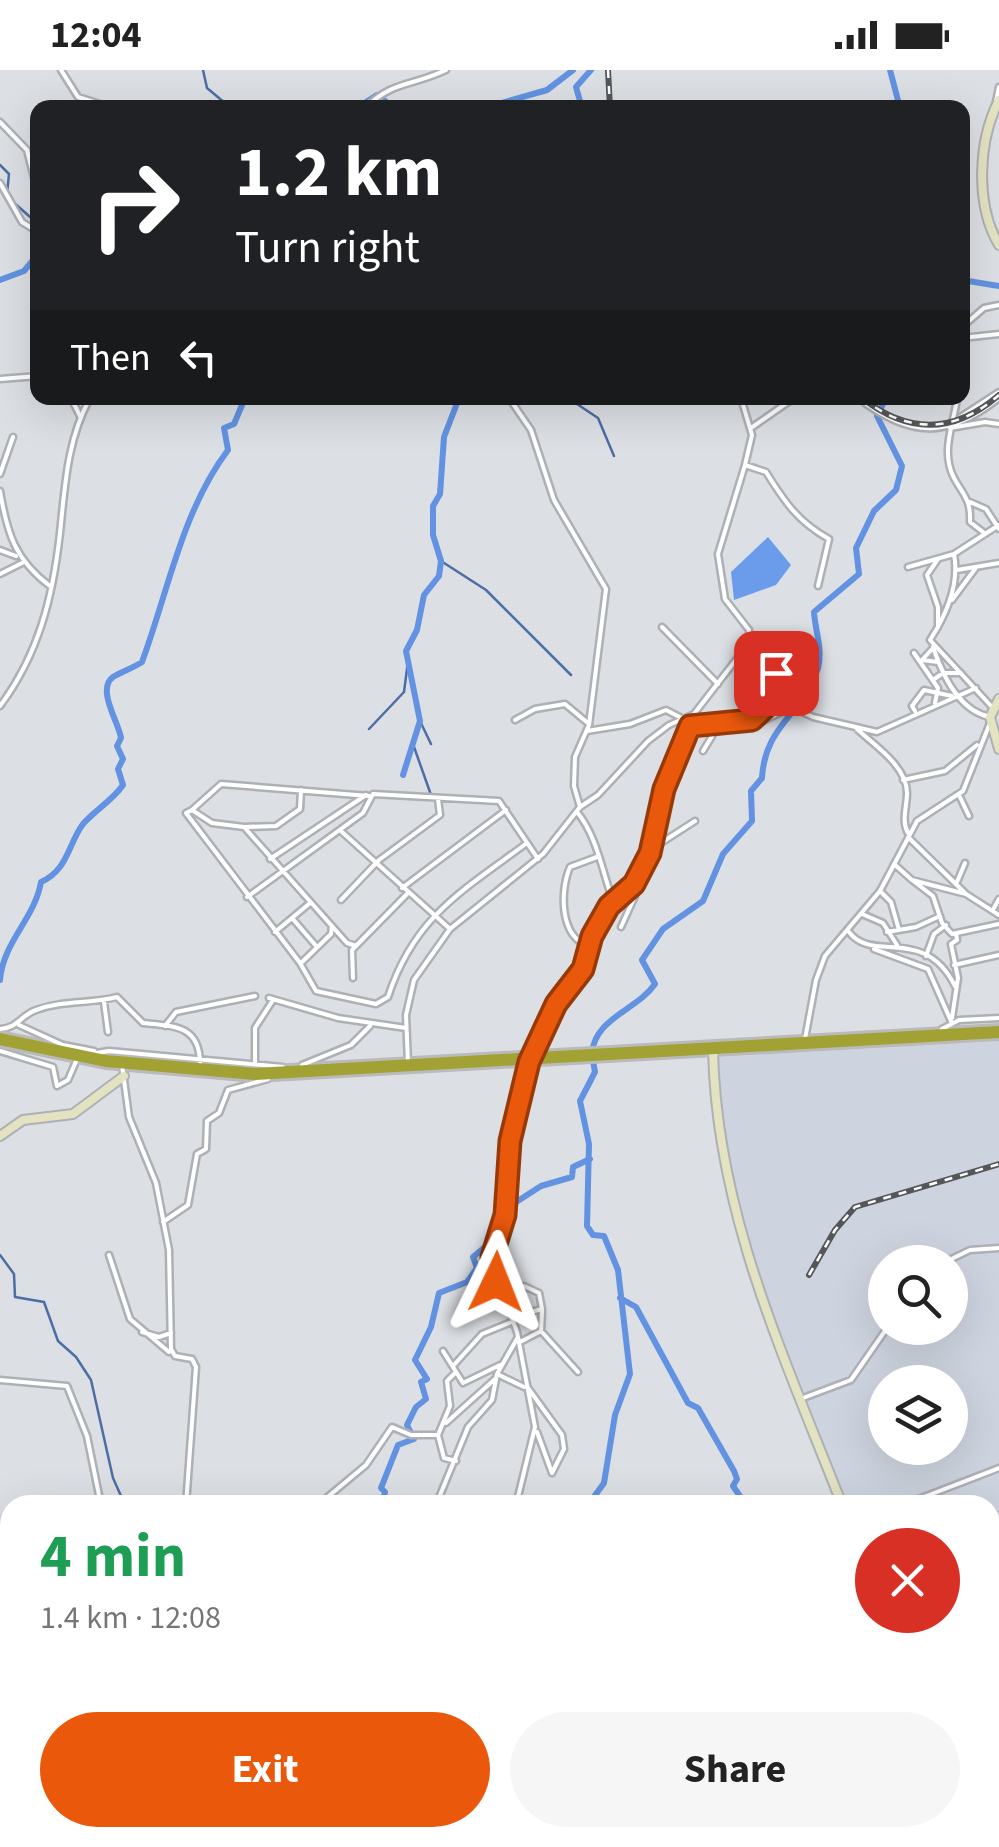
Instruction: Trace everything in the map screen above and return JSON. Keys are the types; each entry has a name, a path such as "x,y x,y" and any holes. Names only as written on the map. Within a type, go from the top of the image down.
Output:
{"highway":[{"path":"0,1039 87,1055 122,1069 200,1065 285,1072 713,1050 948,1028 999,1032"}],"street":[{"path":"61,70 78,97 87,100"},
{"path":"374,100 388,87 422,82 446,70"},
{"path":"999,87 983,174 984,211 999,246"},
{"path":"993,111 999,100"},
{"path":"0,122 27,150 30,162"},
{"path":"0,183 22,222 30,227"},
{"path":"970,320 984,308 999,305"},
{"path":"970,337 999,334"},
{"path":"0,379 30,377"},
{"path":"953,422 999,395"},
{"path":"950,428 999,395"},
{"path":"74,405 81,418"},
{"path":"0,706 35,649 50,586 67,463 87,405"},
{"path":"514,405 531,430 554,500 606,589 588,728 575,756 574,786 613,901"},
{"path":"408,1068 406,1028 414,980 450,928 538,859 579,809 598,795 648,742 694,714 748,645 749,630 723,594 718,554 752,448 752,428 744,405"},
{"path":"752,428 784,405"},
{"path":"869,405 897,422 950,428 985,422 999,424"},
{"path":"957,405 946,442 953,475 970,502 970,522 983,532"},
{"path":"0,474 13,437"},
{"path":"745,465 766,472 781,500 805,525 829,539 818,586"},
{"path":"0,491 10,538 21,561"},
{"path":"908,567 954,554 983,532 999,527 982,505 970,502"},
{"path":"0,550 21,561 50,586"},
{"path":"921,663 933,645 949,604 957,570 954,554"},
{"path":"938,559 927,574 938,607 938,628"},
{"path":"0,574 21,561"},
{"path":"957,570 999,563"},
{"path":"949,604 975,569"},
{"path":"662,627 718,684"},
{"path":"748,645 762,654 778,677 766,694 770,703"},
{"path":"933,645 976,688 991,715 999,748"},
{"path":"933,645 942,673 955,694 978,714 991,715"},
{"path":"914,653 938,692 935,704"},
{"path":"938,662 943,654"},
{"path":"921,663 938,662"},
{"path":"931,681 942,673 960,672"},
{"path":"770,703 876,732 976,688"},
{"path":"915,712 912,706 920,692 955,694"},
{"path":"806,1042 821,963 880,891 891,864 923,815 959,795 999,699"},
{"path":"752,720 770,703"},
{"path":"515,720 535,709 565,704 588,728"},
{"path":"588,728 630,724 666,710 680,721 692,724 774,718 789,708"},
{"path":"702,752 714,734 711,722"},
{"path":"496,1376 526,1387 562,1435 564,1450 552,1474 535,1427 526,1387 520,1339 492,1257 505,1215 510,1141 529,1062 556,1004 583,969 589,946 613,901 636,880 652,848 664,789 692,724"},
{"path":"854,726 886,754 908,790 904,826 908,836 966,894"},
{"path":"903,780 945,772 979,744"},
{"path":"527,843 434,916 402,956 390,994 380,1004 322,996 186,814 219,784 499,801 538,859"},
{"path":"192,810 212,823 276,826 300,808 301,789"},
{"path":"247,898 366,810 368,795"},
{"path":"270,859 368,795"},
{"path":"959,795 969,816"},
{"path":"340,900 387,854 441,814 438,799"},
{"path":"402,888 506,810"},
{"path":"652,848 695,821"},
{"path":"244,826 281,873 347,943 352,978"},
{"path":"340,830 407,894 450,928"},
{"path":"589,946 571,933 561,890 570,867 597,856"},
{"path":"891,864 933,896 940,916 956,933"},
{"path":"957,882 965,864"},
{"path":"622,927 635,896 636,880"},
{"path":"912,880 966,894 999,914"},
{"path":"880,891 891,902 899,930"},
{"path":"351,955 407,894"},
{"path":"994,908 999,899"},
{"path":"275,932 310,903"},
{"path":"862,914 882,923 897,945"},
{"path":"888,932 940,916"},
{"path":"292,918 317,947"},
{"path":"956,933 999,924"},
{"path":"926,956 933,936 946,925"},
{"path":"300,963 331,934 332,926"},
{"path":"849,932 859,944 928,969 948,1028"},
{"path":"948,1028 958,978 950,944 956,940 956,933"},
{"path":"331,934 341,936"},
{"path":"347,943 356,946"},
{"path":"872,948 897,945 926,956 942,965 955,986"},
{"path":"954,964 999,955"},
{"path":"958,978 968,976"},
{"path":"165,1026 176,1012 255,996"},
{"path":"0,1028 18,1024 31,1012 61,1002 123,999 124,1006 144,1023 178,1024 190,1032 200,1065 87,1055 18,1024"},
{"path":"255,1070 255,1028 271,999 371,1025 406,1028"},
{"path":"104,1002 108,1032"},
{"path":"948,1028 958,1020 999,1018"},
{"path":"163,1222 176,1217 188,1205 197,1154 206,1149 207,1121 219,1113 228,1090 352,1046 371,1025"},
{"path":"713,1050 716,1114 733,1210 838,1495"},
{"path":"0,1051 53,1067 57,1086 68,1080 87,1055"},
{"path":"0,1136 26,1119 69,1116 122,1069"},
{"path":"122,1069 129,1117 154,1175 170,1256 172,1354"},
{"path":"968,1251 999,1248"},
{"path":"109,1255 117,1290 130,1319 172,1354 192,1359 196,1368 187,1495"},
{"path":"501,1292 529,1286 540,1294 541,1331 578,1372"},
{"path":"446,1423 450,1406 447,1380 482,1334 542,1309"},
{"path":"441,1495 470,1422 492,1400 502,1363 520,1339 541,1331"},
{"path":"141,1332 158,1336 171,1333"},
{"path":"800,1399 855,1377 876,1345"},
{"path":"442,1351 460,1381 467,1382 502,1363"},
{"path":"456,1462 444,1458 438,1436 446,1423 496,1376"},
{"path":"0,1380 68,1386 87,1436 99,1495"},
{"path":"518,1495 535,1427"},
{"path":"330,1495 366,1465 390,1428 438,1436"},
{"path":"929,1495 999,1468"}],"shaded area":[{"path":"768,537 791,565 776,585 734,600 731,572"},
{"path":"999,1041 999,1495 840,1495 744,1237 723,1131 719,1057"}],"waterway":[{"path":"203,70 207,88 221,100"},
{"path":"512,100 547,90 573,70"},
{"path":"580,100 576,87 591,70"},
{"path":"890,70 898,100"},
{"path":"369,100 377,95 384,100"},
{"path":"0,165 9,174 7,194"},
{"path":"12,201 30,217"},
{"path":"0,280 24,271 30,264"},
{"path":"970,281 999,286"},
{"path":"0,980 7,954 41,882 57,871 83,824 123,785 118,769 123,759 117,746 121,738 108,698 108,682 142,662 187,525 228,450 224,428 234,424 242,405"},
{"path":"403,775 420,721 406,651 417,630 424,595 439,576 441,561 433,535 433,506 440,494 444,437 456,405"},
{"path":"578,405 598,418 614,456"},
{"path":"592,1053 601,1031 655,984 642,960 663,929 703,901 723,854 752,821 751,791 762,778 770,745 818,668 814,612 859,574 856,548 874,511 896,490 902,466 877,416"},
{"path":"441,561 486,590 571,675"},
{"path":"369,729 404,692 408,661"},
{"path":"420,721 431,744"},
{"path":"413,744 431,795"},
{"path":"593,1061 595,1072 580,1101 589,1144 587,1226 593,1235 604,1236 618,1270 630,1374 615,1415 604,1483 595,1495"},
{"path":"510,1206 541,1186 572,1177 573,1167 590,1159"},
{"path":"384,1495 381,1488 398,1445 414,1439 407,1425 416,1407 426,1399 421,1382 427,1379 415,1360 431,1327 439,1293 467,1282 477,1268 473,1257 491,1242 504,1207"},
{"path":"0,1255 14,1274 15,1297 44,1302 58,1341 76,1357 91,1380 113,1478 121,1495"},
{"path":"620,1298 636,1307 688,1403 698,1408 734,1471 737,1479 733,1486 739,1495"}],"railway":[{"path":"608,70 610,100"},
{"path":"872,405 896,418 931,425 965,417 999,395"},
{"path":"809,1275 835,1230 855,1207 999,1164"}],"route":[{"path":"496,1282 492,1257 505,1215 510,1141 529,1062 549,1017 580,974 592,936 609,906 634,884 650,853 657,837 664,789 690,726 752,720 770,703 766,694 778,679 776,673"}]}
